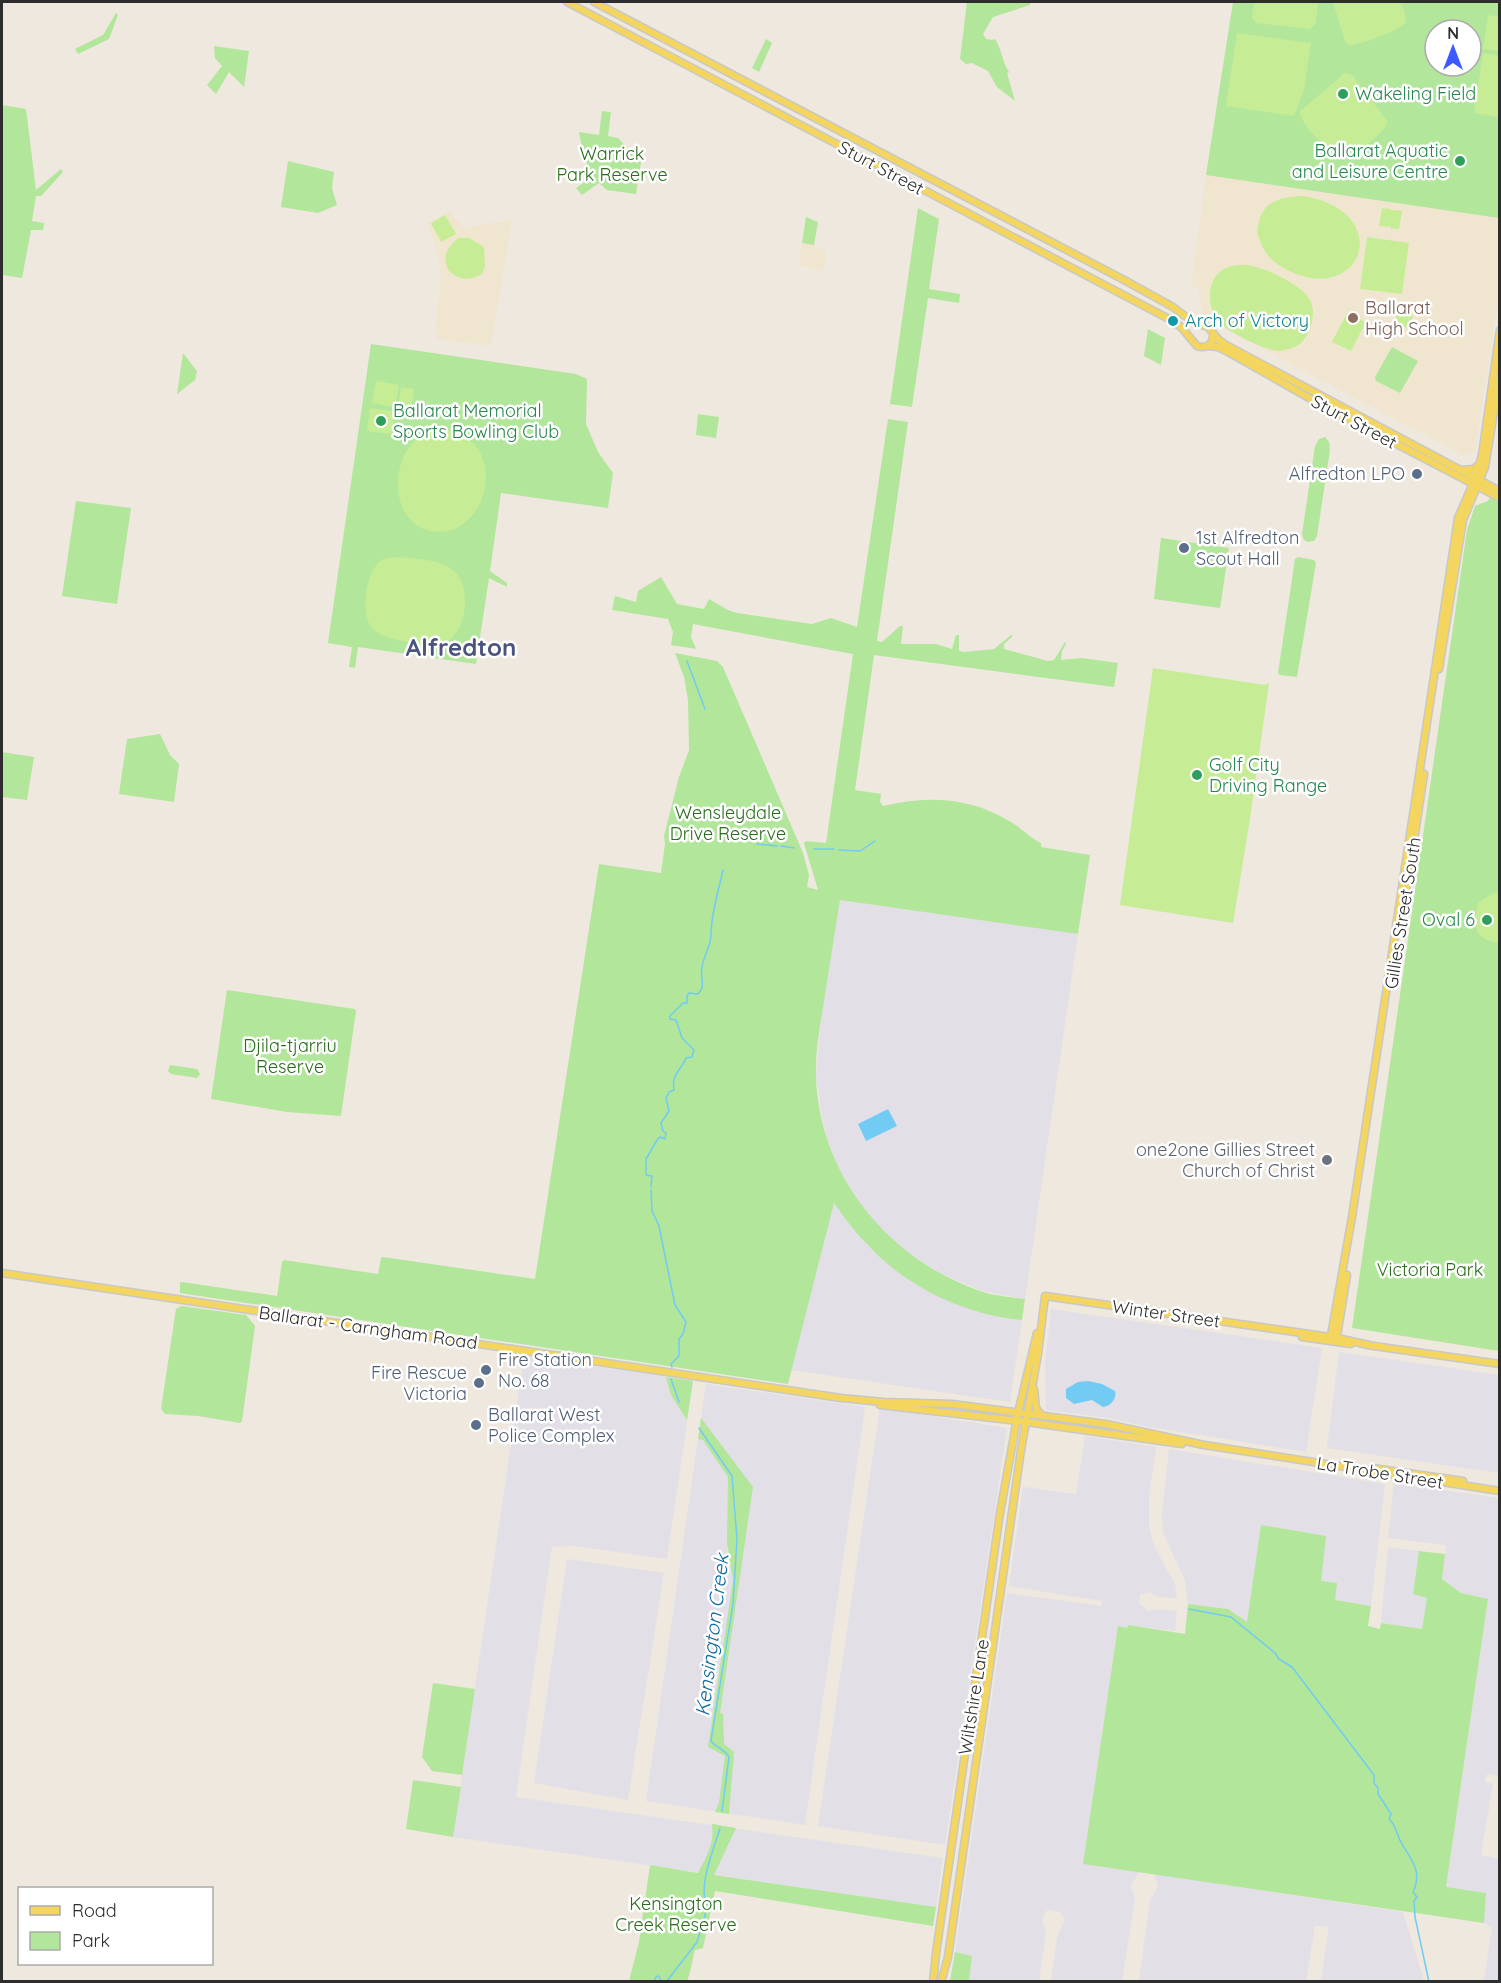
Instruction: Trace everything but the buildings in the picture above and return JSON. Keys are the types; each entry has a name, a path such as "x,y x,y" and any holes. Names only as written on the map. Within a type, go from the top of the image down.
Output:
{"main road":[{"name":"Sturt Street","path":"567,2 1169,319 1191,338"},
{"name":"Sturt Street","path":"594,2 1126,281 1200,325"},
{"path":"626,32 631,27 630,20"},
{"path":"1200,325 1208,327 1213,333 1212,341 1208,346 1199,347 1193,344 1191,338 1193,329 1200,325"},
{"path":"1477,483 1500,330"},
{"name":"Sturt Street","path":"1213,333 1226,345 1457,470 1500,498"},
{"name":"Sturt Street","path":"1208,346 1228,352 1318,403 1477,483 1500,491"},
{"path":"1477,483 1488,456 1500,375"},
{"path":"1457,470 1470,470 1481,463"},
{"name":"Gillies Street South","path":"1333,1340 1366,1141 1451,578 1463,520 1477,483"},
{"name":"Gillies Street South","path":"1333,1340 1334,1319 1354,1217"},
{"name":"Ballarat - Carngham Road","path":"2,1273 872,1403 1026,1422"},
{"name":"Winter Street","path":"1042,1315 1045,1296 1287,1332 1303,1337 1498,1363"},
{"path":"1042,1315 1034,1377 1036,1408 1042,1416"},
{"name":"Wiltshire Lane","path":"933,1982 1002,1500 1018,1413 1042,1315"},
{"name":"Wiltshire Lane","path":"941,1982 948,1957 1018,1470 1034,1377"},
{"path":"933,1402 933,1410"},
{"name":"Ballarat - Carngham Road","path":"872,1403 933,1402 1027,1414"},
{"name":"La Trobe Street","path":"1027,1414 1134,1430 1204,1445 1500,1489"},
{"path":"1072,1420 1091,1428"},
{"name":"La Trobe Street","path":"1026,1422 1091,1428 1164,1442 1204,1445"},
{"path":"1134,1430 1162,1439 1164,1442"},
{"path":"1007,1475 1018,1470"},
{"path":"1002,1500 1008,1492 1013,1492 1015,1495"},
{"path":"991,1583 1001,1585"}],"shaded area":[{"name":"Ballarat High School","path":"1206,175 1499,218 1499,296 1475,451 1465,456 1222,328 1216,321 1202,314 1199,289 1191,285"},
{"path":"449,211 464,228 512,219 491,346 438,339 435,334 441,274 435,244 427,223"},
{"path":"802,243 814,245 826,252 823,277 821,271 803,265 798,268"},
{"path":"840,900 1078,934 1025,1299 982,1291 942,1274 916,1258 874,1221 857,1199 841,1172 828,1142 816,1075 821,1018"},
{"path":"834,1202 866,1244 899,1273 916,1284 949,1301 976,1311 1022,1320 1010,1402 791,1370"},
{"path":"1051,1309 1322,1348 1306,1452 1143,1426 1110,1418 1046,1410 1045,1364"},
{"path":"1339,1352 1499,1375 1499,1473 1327,1448"},
{"path":"524,1356 693,1381 667,1559 567,1545 567,1547 552,1546 516,1797 943,1858 936,1907 453,1837"},
{"path":"706,1384 865,1407 805,1825 646,1801"},
{"path":"880,1408 1007,1428 945,1845 818,1826"},
{"path":"1085,1436 1156,1447 1149,1497 1149,1527 1154,1546 1175,1584 1177,1598 1158,1597 1150,1592 1140,1595 1139,1603 1147,1611 1159,1609 1177,1611 1175,1631 1128,1625 1128,1628 1118,1626 1083,1864 1139,1872 1131,1886 1135,1899 1122,1981 1051,1981 1057,1937 1065,1920 1060,1912 1047,1910 1042,1921 1046,1932 1039,1981 969,1981 972,1956 955,1952 1007,1593 1102,1606 1102,1601 1009,1586 1023,1487 1076,1494"},
{"path":"1169,1449 1385,1484 1371,1606 1335,1600 1321,1581 1261,1526 1247,1623 1228,1609 1188,1604 1185,1580 1163,1533 1162,1514"},
{"path":"1394,1483 1499,1498 1499,1776 1487,1774 1485,1782 1493,1784 1481,1855 1499,1859 1499,1981 1484,1981 1492,1927 1484,1923 1486,1893 1446,1888 1488,1599 1461,1593 1442,1579 1446,1545 1388,1538"},
{"path":"1388,1547 1419,1551 1413,1594 1427,1597 1422,1629 1381,1623"},
{"path":"567,1559 664,1573 628,1800 534,1783"},
{"path":"1154,1874 1403,1912 1424,1981 1321,1981 1329,1927 1315,1926 1306,1981 1139,1981 1150,1900 1158,1886"}],"green space":[{"path":"967,2 1030,2 1030,5 993,17 983,34 986,39 995,39 997,43 1009,72 1007,73 1015,101 997,87 988,71 972,63 966,64 960,59"},
{"path":"1233,2 1499,2 1499,218 1206,175"},
{"path":"1254,2 1318,2 1316,23 1310,29 1256,23 1252,18"},
{"path":"1333,2 1400,2 1406,23 1379,37 1349,45 1345,42"},
{"path":"116,13 118,15 109,39 78,54 75,49 103,35"},
{"path":"1488,15 1499,17 1499,51 1483,49"},
{"path":"1237,33 1311,43 1304,90 1294,116 1226,106"},
{"path":"766,39 772,43 759,72 752,68"},
{"path":"214,46 249,51 244,87 229,72 216,94 207,85 222,66 215,58"},
{"path":"1483,53 1499,56 1499,117 1474,113 1479,78 1483,78"},
{"name":"Wakeling Field","path":"1345,73 1352,75 1388,122 1378,136 1366,145 1353,149 1340,149 1317,138 1307,127 1299,112"},
{"path":"2,105 26,109 36,190 61,169 63,172 41,196 36,196 32,221 44,223 43,230 31,230 22,278 2,275"},
{"name":"Warrick Park Reserve","path":"602,111 611,112 608,136 618,138 641,162 636,194 607,190 599,183 582,195 576,188 593,176 584,158 579,132 599,135"},
{"path":"288,161 334,172 332,188 337,205 318,213 281,207"},
{"path":"1303,196 1332,205 1350,219 1359,236 1359,252 1350,267 1335,276 1315,278 1289,271 1270,258 1261,244 1258,236 1259,221 1266,208 1282,199"},
{"path":"918,208 939,219 929,289 960,294 959,303 928,298 912,407 890,404"},
{"path":"1382,208 1402,211 1399,229 1390,228 1389,225 1388,227 1379,226"},
{"path":"445,215 456,234 441,242 431,223"},
{"path":"806,217 818,222 814,245 802,243"},
{"path":"1367,237 1409,243 1402,294 1360,289"},
{"path":"458,238 469,238 484,247 485,267 482,274 465,279 449,271 445,256"},
{"path":"1247,265 1291,282 1310,300 1313,311 1310,327 1304,340 1296,347 1280,351 1266,348 1230,331 1215,316 1210,301 1214,279 1227,268"},
{"path":"1404,309 1413,310 1411,328 1402,327 1402,321 1401,325 1395,324 1397,310 1404,311"},
{"path":"1347,313 1366,322 1351,351 1332,342"},
{"path":"1148,329 1165,338 1161,365 1144,356"},
{"path":"371,344 576,374 587,379 586,424 598,452 613,473 608,508 501,493 490,571 507,583 507,587 489,578 476,664 358,647 355,668 349,667 352,647 328,643"},
{"path":"1392,347 1418,361 1400,393 1376,381 1375,377"},
{"path":"183,353 197,371 195,380 177,394"},
{"name":"Ballarat Memorial Sports Bowling Club","path":"376,381 399,385 395,407 372,403"},
{"path":"401,387 414,389 411,412 398,411"},
{"name":"Ballarat Memorial Sports Bowling Club","path":"370,408 395,412 391,434 367,431"},
{"path":"698,414 719,417 716,438 696,435"},
{"name":"Wensleydale Drive Reserve","path":"888,419 908,422 877,641 882,642 900,626 903,626 901,644 936,644 952,649 956,635 959,635 959,651 964,652 994,649 1011,635 1013,636 1004,644 1004,649 1048,661 1054,660 1065,642 1061,660 1082,658 1118,663 1114,687 874,655 855,790 881,794 880,802 883,806 916,800 932,800 980,807 1011,822 1041,843 1041,847 1090,855 1078,934 840,900 819,1035 816,1076 820,1112 830,1147 845,1179 865,1209 888,1235 916,1258 947,1277 985,1293 1025,1299 1022,1320 978,1312 957,1305 917,1285 881,1258 856,1233 834,1203 788,1384 180,1293 182,1282 277,1296 284,1260 378,1274 383,1257 535,1279 599,864 661,873 664,836 679,777 689,750 688,700 684,677 675,653 717,661 723,667 803,853 809,875 807,887 818,890 804,843 806,841 826,843 853,654 693,624 691,637 696,649 671,645 673,632 668,619 612,610 615,596 636,602 638,591 661,577 677,604 704,609 709,599 737,613 812,624 831,618 857,627"},
{"path":"444,429 466,437 479,452 485,469 485,489 478,507 466,521 451,530 431,531 415,523 403,509 398,487 399,475 401,464 412,444 420,436 430,431"},
{"path":"1325,437 1329,442 1330,450 1317,536 1314,541 1308,542 1304,540 1302,534 1315,446 1319,439"},
{"name":"Victoria Park","path":"1490,497 1500,502 1499,1351 1352,1328 1467,530 1475,506 1488,501"},
{"path":"76,501 131,508 117,604 62,596"},
{"path":"1161,538 1229,548 1220,608 1154,599"},
{"path":"396,557 442,564 459,576 465,600 463,618 456,633 448,642 400,641 382,635 370,625 367,617 366,597 370,577 374,568 381,561"},
{"path":"1298,557 1314,560 1316,563 1297,677 1278,673 1295,559"},
{"name":"Golf City Driving Range","path":"1153,668 1265,685 1269,683 1233,923 1120,905"},
{"path":"160,734 170,755 179,764 174,802 119,794 127,739"},
{"path":"2,752 34,757 27,800 2,797"},
{"name":"Oval 6","path":"1493,893 1499,893 1500,942 1498,943 1479,934 1476,924 1478,903"},
{"name":"Djila-tjarriu Reserve","path":"227,990 355,1009 341,1116 287,1112 211,1099"},
{"path":"170,1065 197,1069 200,1074 197,1078 171,1074 168,1071"},
{"path":"181,1306 246,1315 255,1326 240,1423 198,1416 165,1414 161,1409 176,1309"},
{"path":"666,1377 693,1381 687,1420 671,1395"},
{"path":"701,1418 753,1487 720,1713 723,1714 724,1744 734,1752 729,1814 715,1812 719,1803 725,1756 708,1747 733,1580 727,1543 728,1477 703,1440 698,1439"},
{"path":"1261,1525 1326,1536 1321,1581 1337,1583 1335,1600 1371,1606 1368,1626 1380,1629 1381,1623 1422,1629 1427,1598 1413,1594 1419,1551 1445,1554 1442,1579 1461,1593 1488,1599 1446,1887 1486,1893 1484,1923 1083,1864 1118,1626 1127,1628 1128,1625 1185,1634 1188,1604 1228,1609 1247,1622"},
{"path":"433,1683 475,1689 462,1775 432,1771 422,1757"},
{"path":"413,1780 461,1787 453,1837 406,1829"},
{"name":"Kensington Creek Reserve","path":"712,1824 736,1828 714,1875 936,1907 933,1926 715,1891 703,1948 695,1950 687,1981 629,1981 639,1942 650,1865 698,1873 711,1844"},
{"path":"955,1952 972,1956 969,1981 950,1981"}],"water":[{"path":"888,1109 897,1126 866,1141 858,1124"},
{"path":"1088,1381 1102,1384 1115,1391 1113,1402 1103,1407 1092,1400 1074,1404 1066,1398 1066,1389 1078,1382"}],"waterway":[{"path":"687,661 705,709"},
{"path":"839,850 860,851 875,841"},
{"path":"757,844 777,846"},
{"path":"781,846 794,848"},
{"path":"814,849 834,849"},
{"name":"Kensington Creek","path":"651,1187 652,1176 646,1175 646,1159 657,1140 660,1137 665,1139 666,1133 661,1123 669,1111 666,1098 669,1092 674,1090 673,1085 677,1073 686,1058 692,1057 694,1050 682,1038 676,1020 670,1019 670,1016 683,1003 687,1003 689,993 698,994 702,988 703,964 711,939 713,911 723,870"},
{"path":"651,1190 652,1211 659,1226 675,1305 686,1322 679,1339 679,1356 671,1364 672,1367"},
{"path":"671,1379 679,1402"},
{"name":"Kensington Creek","path":"699,1428 732,1476 737,1539 733,1604 711,1741 729,1757 722,1811"},
{"path":"1189,1609 1231,1617 1275,1653 1279,1659 1292,1667 1374,1775 1378,1794 1391,1814 1389,1819 1415,1866 1417,1878 1413,1892 1417,1897 1414,1901 1415,1917 1429,1982"},
{"name":"Kensington Creek","path":"654,1982 659,1976 661,1981 667,1981 697,1942 708,1905 705,1898 705,1879 720,1828"}],"place":[{"name":"Wakeling Field","path":"1343,94"},
{"name":"Ballarat Aquatic and Leisure Centre","path":"1460,161"},
{"name":"Ballarat High School","path":"1353,318"},
{"name":"Arch of Victory","path":"1173,321"},
{"name":"Ballarat Memorial Sports Bowling Club","path":"381,421"},
{"name":"Alfredton LPO","path":"1417,474"},
{"name":"1st Alfredton Scout Hall","path":"1184,548"},
{"name":"Golf City Driving Range","path":"1197,775"},
{"name":"Oval 6","path":"1487,920"},
{"name":"one2one Gillies Street Church of Christ","path":"1327,1160"},
{"name":"Fire Station No. 68","path":"486,1370"},
{"name":"Fire Rescue Victoria","path":"479,1383"},
{"name":"Ballarat West Police Complex","path":"476,1425"}],"district":[{"name":"Alfredton","path":"461,648"}]}
